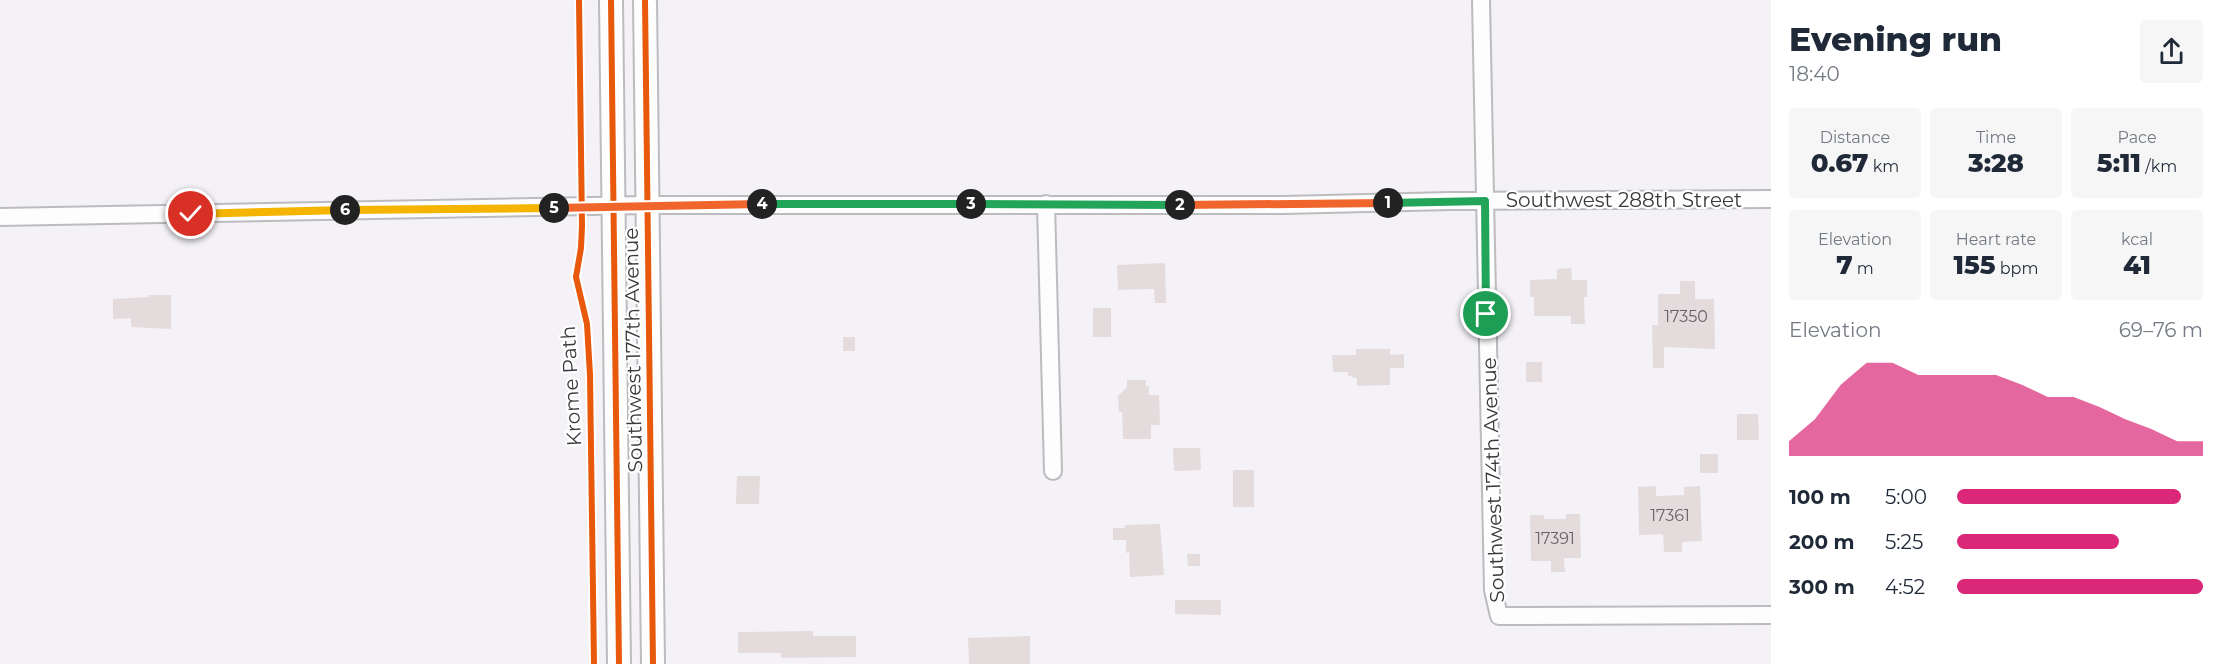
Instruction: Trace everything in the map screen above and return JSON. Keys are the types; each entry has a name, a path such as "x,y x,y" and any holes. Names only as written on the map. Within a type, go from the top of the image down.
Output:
{"highway":[{"name":"Southwest 177th Avenue","path":"611,0 619,664"},
{"name":"Southwest 177th Avenue","path":"645,0 653,664"}],"street":[{"name":"Southwest 174th Avenue","path":"1481,0 1493,590 1499,616 1771,615"},
{"name":"Southwest 288th Street","path":"0,217 647,205 1272,205 1771,199"},
{"path":"1047,204 1053,471"}],"building":[{"path":"1165,263 1166,303 1155,303 1154,289 1118,290 1117,265"},
{"path":"1571,268 1572,280 1587,280 1587,297 1584,297 1585,324 1571,324 1571,316 1534,316 1534,297 1530,297 1530,280 1557,279 1557,269"},
{"path":"1680,281 1695,281 1695,299 1714,299 1715,349 1664,347 1664,368 1653,368 1652,325 1658,325 1658,294 1680,294"},
{"path":"149,295 171,295 171,329 131,327 131,318 113,319 113,299 149,297"},
{"path":"1093,308 1111,308 1111,337 1093,337"},
{"path":"843,337 855,337 855,351 843,351"},
{"path":"1356,349 1390,349 1390,355 1404,354 1404,368 1390,368 1390,385 1357,386 1357,379 1348,375 1348,372 1333,372 1332,355 1356,355"},
{"path":"1526,362 1542,362 1542,382 1526,382"},
{"path":"1127,380 1146,380 1149,395 1159,395 1160,425 1151,425 1151,439 1123,439 1122,412 1119,412 1118,396 1127,387"},
{"path":"1737,414 1758,414 1759,440 1737,440"},
{"path":"1173,448 1200,448 1201,470 1174,471"},
{"path":"1700,454 1718,454 1718,473 1700,473"},
{"path":"1233,470 1254,470 1254,507 1233,507"},
{"path":"737,476 760,476 759,504 736,504"},
{"path":"1656,486 1656,496 1684,495 1684,487 1700,486 1702,541 1682,542 1682,552 1664,552 1663,534 1639,535 1638,487"},
{"path":"1566,514 1580,514 1581,558 1564,558 1565,572 1551,572 1551,561 1531,561 1530,515 1544,515 1544,519 1566,519"},
{"path":"1160,524 1164,575 1130,577 1126,540 1113,540 1113,528 1125,528 1125,525"},
{"path":"1187,554 1200,554 1200,566 1188,566"},
{"path":"1175,600 1221,600 1221,615 1175,614"},
{"path":"813,631 813,636 856,636 856,657 781,658 781,653 738,653 738,632"},
{"path":"1030,636 1030,664 969,664 968,638"}],"cycle path":[{"name":"Krome Path","path":"579,0 582,226 576,277 587,324 590,375 594,664"},
{"path":"611,0 619,664"},
{"path":"645,0 653,664"}],"route":[{"path":"191,214 647,205 1284,205 1485,201 1486,314"}]}
